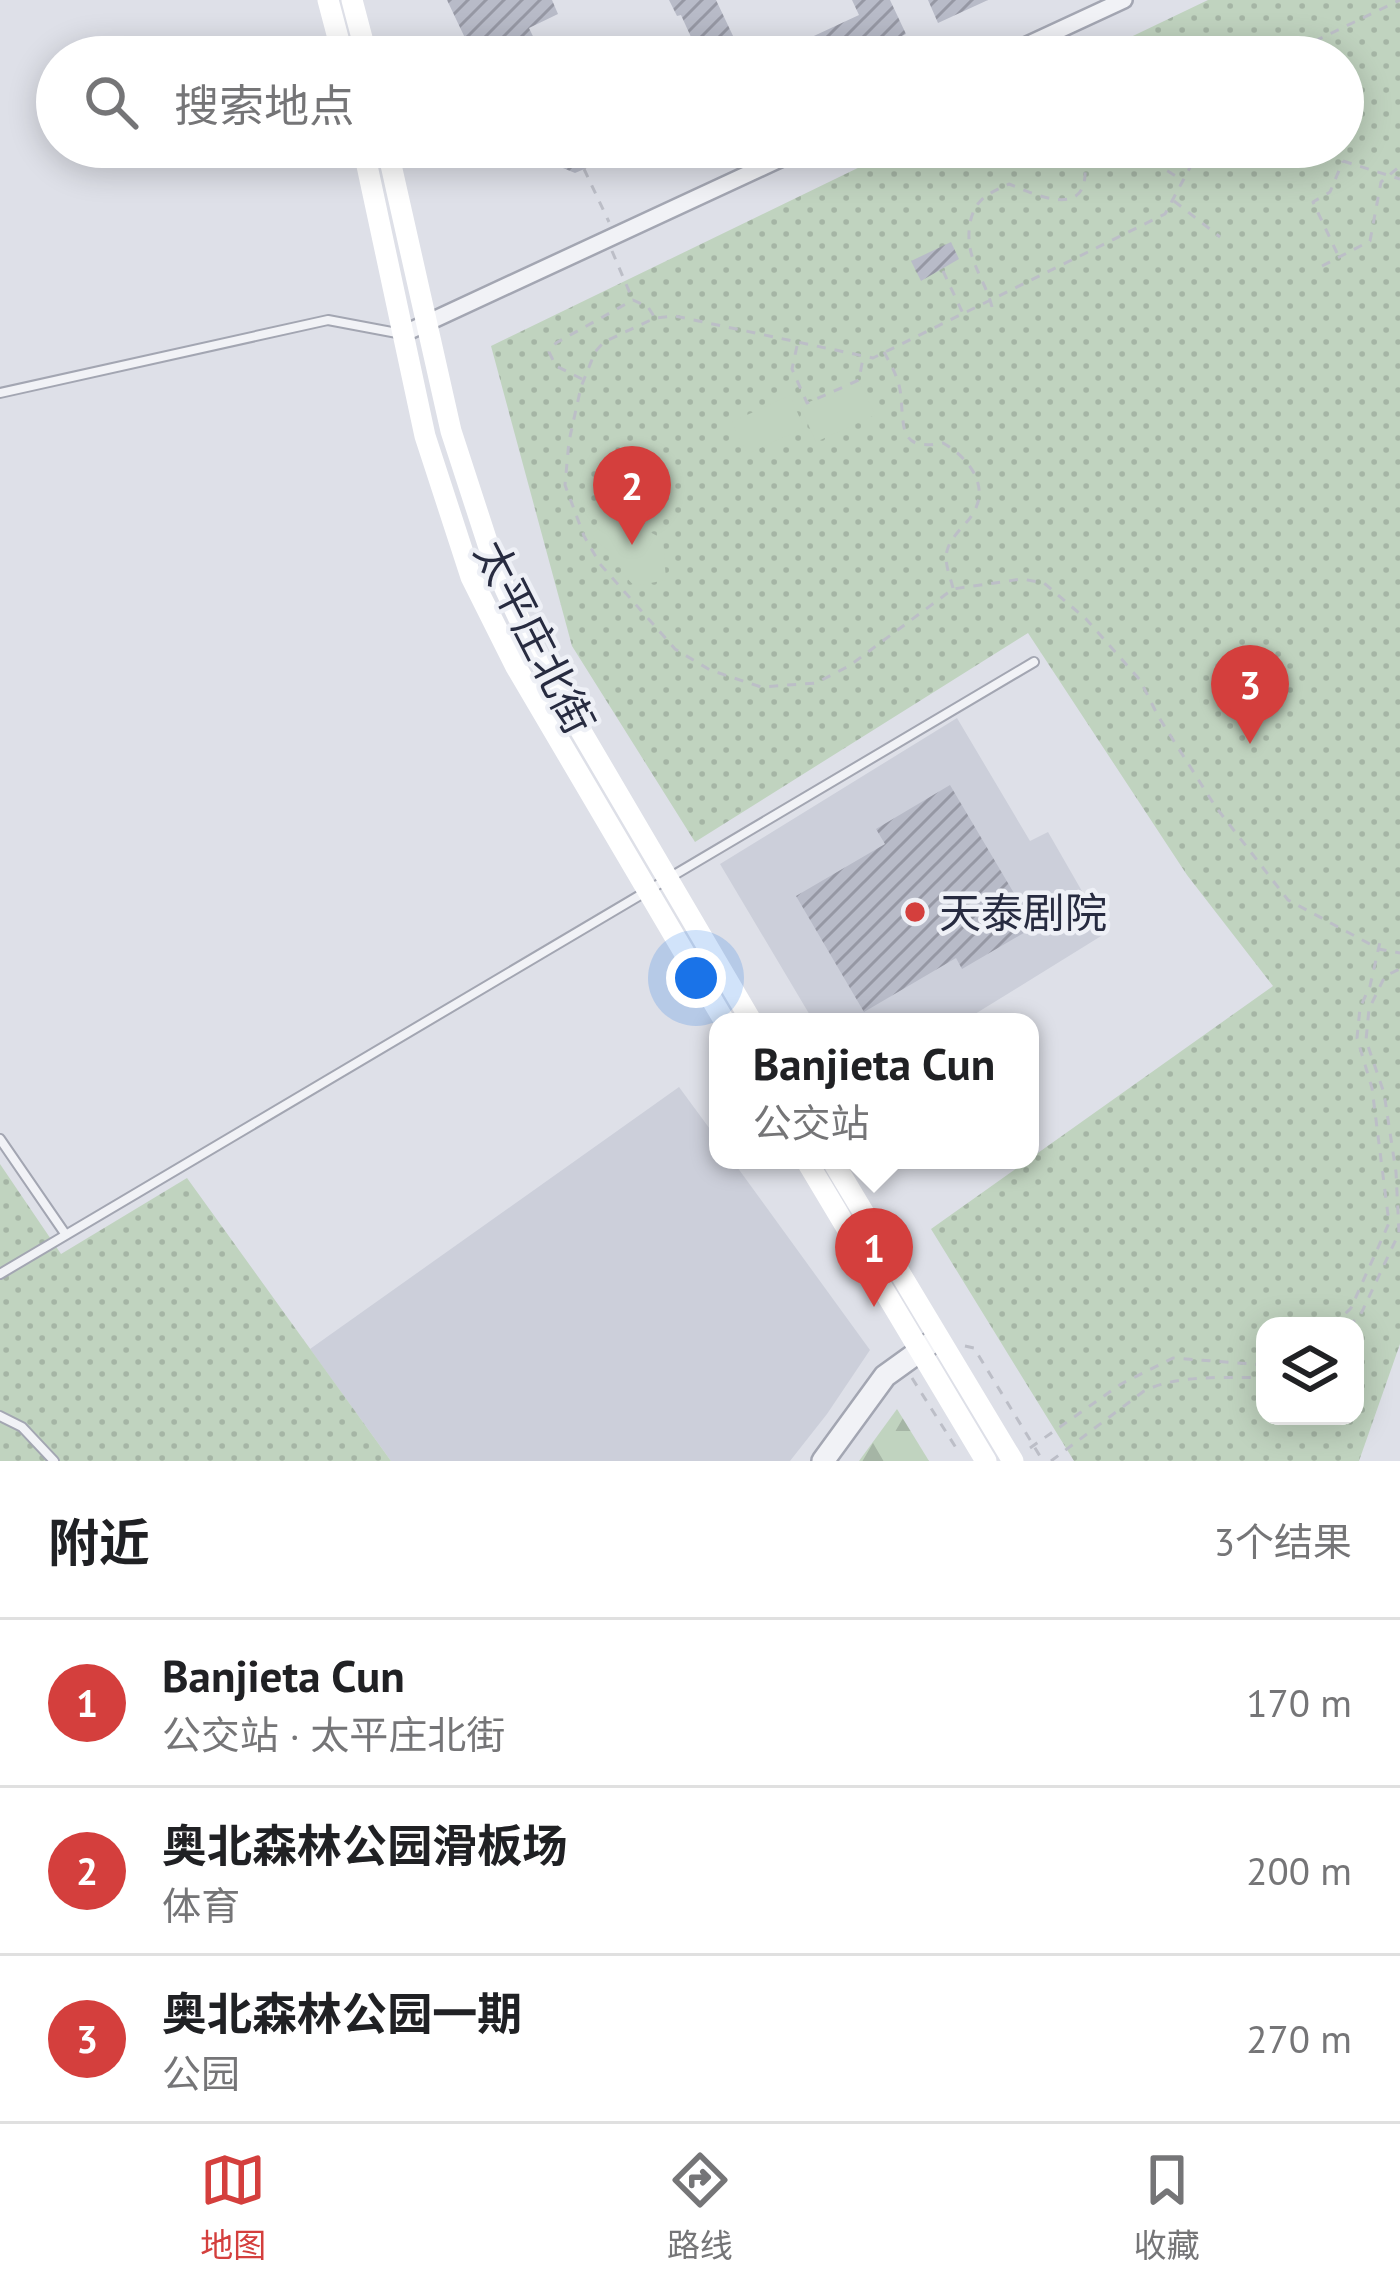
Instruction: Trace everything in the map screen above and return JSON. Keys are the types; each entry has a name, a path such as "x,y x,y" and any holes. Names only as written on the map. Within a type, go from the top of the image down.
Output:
{"main road":[{"path":"328,0 337,36"},
{"path":"352,0 361,36"},
{"name":"太平庄北街","path":"367,168 440,489 484,607 720,1013"},
{"name":"太平庄北街","path":"392,168 465,482 514,611 747,1013"},
{"path":"811,1169 986,1461"},
{"path":"836,1169 919,1350 1013,1461"}],"street":[{"path":"1046,36 1124,0"},
{"path":"403,334 760,168"},
{"path":"823,1461 878,1385 919,1350"}],"lane":[{"path":"0,393 328,320 403,334"},
{"path":"0,1274 1034,662"},
{"path":"0,1139 66,1235"},
{"path":"0,1416 22,1427 54,1461"}],"path":[{"path":"1325,36 1400,0"},
{"path":"1322,266 1370,241 1381,182 1400,166"},
{"path":"992,308 969,258 974,206 1009,184 1042,198 1067,199 1086,183 1085,168"},
{"path":"1162,168 1182,181"},
{"path":"1189,168 1165,214 873,358 675,316 655,319 604,342 584,380 569,441 565,485 600,564 674,649 710,670 761,687 816,683 849,666 953,590 1022,579 1044,583 1086,620 1140,680 1215,806 1288,900 1379,950 1400,952"},
{"path":"1338,255 1313,202 1330,192 1340,168"},
{"path":"1364,168 1400,179"},
{"path":"584,169 633,300 648,307 655,319"},
{"path":"1172,200 1220,237"},
{"path":"1364,211 1375,214"},
{"path":"943,271 966,320"},
{"path":"584,380 556,366 549,352 556,343 633,300"},
{"path":"798,342 792,369 807,403 859,380 863,356"},
{"path":"884,352 897,374 901,428 910,440 926,446 943,443 963,455 978,482 976,509 951,540 944,557 953,590"},
{"path":"1342,1317 1351,1308 1389,1223 1372,1088 1357,1038 1360,1008 1380,941"},
{"path":"1359,1317 1399,1233 1384,1093 1366,1040 1369,1009 1385,976 1400,969"},
{"path":"964,1461 919,1350 974,1348 1043,1461"},
{"path":"1013,1461 1120,1384 1173,1358 1256,1364"},
{"path":"1051,1461 1161,1383 1256,1377"}],"shaded area":[{"path":"957,718 1030,841 1048,832 1106,933 977,1013 809,1013 720,864"},
{"path":"679,1087 709,1128 709,1169 739,1169 870,1350 790,1461 391,1461 310,1349"}],"green space":[{"path":"1208,0 1400,0 1400,1344 1359,1461 1074,1461 931,1229 1015,1169 1039,1169 1039,1152 1273,986 1187,875 1028,633 695,842 572,646 491,346 858,168 1364,168 1364,36 1133,36"},
{"path":"859,380 875,415 816,442 800,406"},
{"path":"790,395 804,428 747,454 732,422"},
{"path":"623,505 638,510 648,531 663,539 666,580 635,586 594,538 592,534"},
{"path":"0,1164 61,1254 187,1178 391,1461 0,1461"},
{"path":"897,1409 929,1461 859,1461"}],"building":[{"path":"447,0 552,0 558,14 529,28 533,36 464,36"},
{"path":"669,0 716,0 733,36 690,36 681,15 677,16"},
{"path":"852,0 890,0 906,34 814,36 859,15"},
{"path":"928,0 988,0 938,23"},
{"path":"951,242 959,259 921,281 911,261"},
{"name":"天泰剧院","path":"950,785 1034,927 962,969 956,958 864,1012 796,896 885,844 876,829"}],"place":[{"name":"奥北森林公园滑板场","path":"632,545"},
{"name":"奥北森林公园一期","path":"1250,744"},
{"name":"天泰剧院","path":"915,912"},
{"name":"Banjieta Cun","path":"874,1307"}]}
